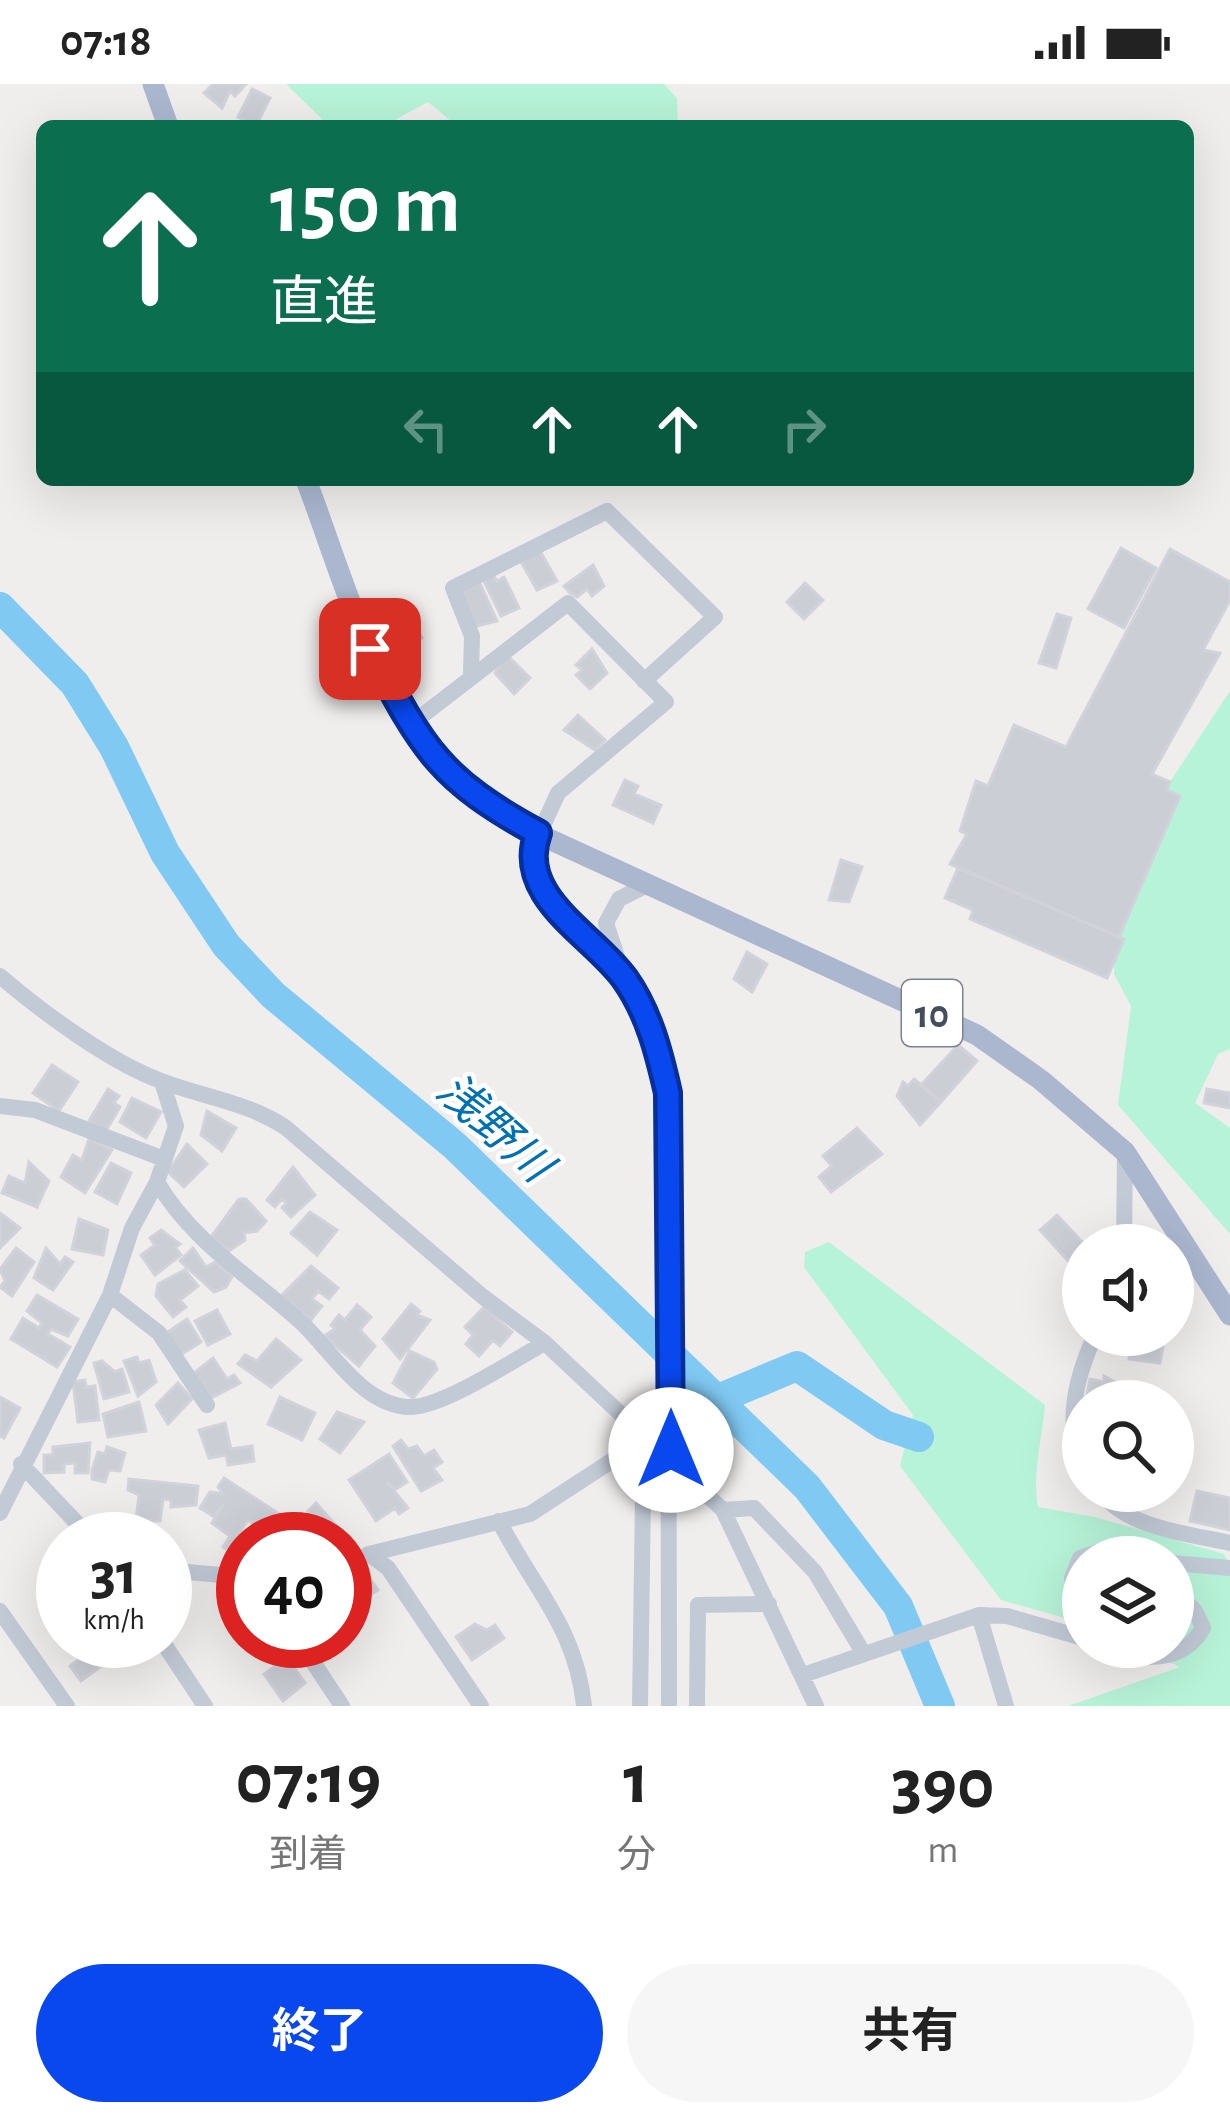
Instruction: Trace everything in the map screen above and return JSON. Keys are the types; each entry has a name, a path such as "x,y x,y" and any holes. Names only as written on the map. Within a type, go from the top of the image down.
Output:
{"main road":[{"path":"153,84 166,120"},
{"name":"10","path":"308,486 370,649 437,764 481,802 538,833 977,1035 1041,1080 1125,1152 1230,1315"}],"street":[{"path":"471,672 472,636 453,588 607,511 715,617 644,681"},
{"path":"410,724 463,685 471,672 568,603 666,702 558,793 531,852 536,876 588,944 624,976"},
{"path":"650,884 619,899 606,923 624,976 656,1038 668,1093 669,1706"},
{"path":"0,976 33,1004 161,1082 252,1106 285,1127 482,1296 545,1343 723,1510 816,1706"},
{"path":"0,1513 110,1295 132,1228 157,1182 176,1126 161,1082"},
{"path":"0,1106 35,1110 164,1159"},
{"path":"1124,1224 1125,1152"},
{"path":"157,1182 173,1209 210,1247 305,1326 349,1375 391,1404 427,1404 545,1343"},
{"path":"110,1295 159,1333 207,1405"},
{"path":"372,1553 530,1514 616,1458 643,1495 640,1706"},
{"path":"21,1464 66,1512"},
{"path":"723,1510 754,1508 815,1572 867,1653"},
{"path":"1122,1512 1156,1527 1230,1543"},
{"path":"499,1521 565,1626 580,1669 584,1706"},
{"path":"372,1556 388,1568 481,1706"},
{"path":"1194,1565 1230,1568"},
{"path":"697,1706 698,1605 769,1604"},
{"path":"1194,1609 1203,1628 1194,1643"},
{"path":"0,1611 67,1706"},
{"path":"802,1676 970,1617 1007,1616 1062,1632"},
{"path":"970,1617 1006,1706"},
{"path":"179,1668 205,1706"},
{"path":"317,1668 342,1706"}],"green space":[{"path":"286,84 664,84 677,98 678,120 450,120 428,102 395,120 323,120"},
{"path":"1230,691 1230,1049 1218,1054 1195,1103 1230,1128 1230,1234 1118,1105 1131,1006 1114,974 1115,941 1164,791"},
{"path":"829,1242 1045,1405 1038,1507 1161,1536 1062,1536 1062,1617 1001,1600 900,1466 913,1415 804,1267 805,1252"},
{"path":"1194,1545 1224,1554 1230,1566 1230,1706 1068,1706 1177,1668 1194,1668"}],"building":[{"path":"213,84 246,84 235,96 230,91 222,108 204,93"},
{"path":"252,89 270,98 259,120 238,117"},
{"path":"1121,548 1156,568 1124,628 1088,609"},
{"path":"539,549 557,581 537,590 520,560"},
{"path":"1170,549 1230,582 1230,600 1203,650 1220,653 1152,774 1170,782 1167,790 1180,796 1119,937 950,864 967,834 960,831 976,781 988,786 1014,725 1066,747"},
{"path":"593,565 604,586 592,596 587,589 577,597 570,593 564,586"},
{"path":"492,573 497,581 504,577 519,608 501,616 482,577"},
{"path":"478,579 497,621 469,628 459,592"},
{"path":"805,583 823,600 804,619 787,602"},
{"path":"1057,614 1071,618 1056,668 1039,663"},
{"path":"412,622 422,638 415,642 419,649 401,660 389,636"},
{"path":"592,649 607,673 590,689 576,675 582,670 576,665"},
{"path":"506,654 530,678 514,694 495,673"},
{"path":"578,715 605,740 595,750 564,730"},
{"path":"625,780 638,786 634,794 661,805 653,823 613,805"},
{"path":"841,860 862,867 849,902 829,900"},
{"path":"958,868 1124,939 1107,978 970,919 973,910 945,898"},
{"path":"747,952 767,964 752,992 734,979"},
{"path":"958,1045 977,1061 941,1102 921,1085"},
{"path":"52,1065 78,1082 59,1111 33,1093"},
{"path":"914,1079 941,1102 920,1125 897,1096 903,1082 908,1086"},
{"path":"108,1089 119,1096 114,1103 120,1107 106,1131 89,1121"},
{"path":"1207,1089 1230,1093 1230,1108 1204,1103"},
{"path":"132,1098 161,1112 146,1138 120,1122"},
{"path":"207,1111 236,1128 222,1151 201,1135"},
{"path":"857,1128 882,1154 831,1192 819,1177 832,1166 823,1156"},
{"path":"89,1139 112,1150 85,1193 61,1177 73,1155 82,1160"},
{"path":"187,1144 207,1164 184,1187 168,1172"},
{"path":"29,1162 49,1181 37,1207 2,1193 9,1176 25,1183"},
{"path":"111,1163 131,1173 117,1204 95,1192"},
{"path":"293,1167 315,1195 291,1217 282,1208 286,1203 282,1199 275,1207 267,1200"},
{"path":"239,1199 246,1199 266,1221 257,1231 244,1233 245,1240 229,1251 211,1237"},
{"path":"310,1212 337,1230 317,1255 291,1233"},
{"path":"0,1213 20,1228 0,1248"},
{"path":"1057,1215 1065,1224 1062,1254 1040,1230"},
{"path":"79,1219 108,1230 103,1255 72,1249"},
{"path":"161,1230 180,1244 175,1247 181,1255 155,1275 141,1255 155,1245 150,1238"},
{"path":"16,1248 34,1262 12,1296 0,1287 5,1281 0,1269"},
{"path":"46,1248 60,1264 65,1257 73,1262 53,1290 34,1278"},
{"path":"193,1248 206,1267 215,1262 232,1277 226,1287 214,1292 180,1261"},
{"path":"311,1266 338,1288 329,1299 318,1291 312,1299 322,1306 311,1320 281,1296"},
{"path":"185,1270 198,1286 180,1300 186,1307 173,1317 156,1296 158,1284"},
{"path":"37,1295 78,1319 68,1336 51,1329 48,1334 70,1347 57,1367 11,1339 23,1318 39,1328 42,1323 27,1311"},
{"path":"411,1304 420,1311 417,1315 430,1320 400,1359 383,1339"},
{"path":"357,1305 371,1317 360,1330 375,1346 359,1366 324,1336 335,1329 331,1325 339,1315 345,1320"},
{"path":"484,1307 512,1332 500,1346 493,1340 479,1356 466,1344 473,1335 465,1327"},
{"path":"217,1310 230,1334 208,1345 195,1321"},
{"path":"187,1319 201,1342 179,1356 165,1334"},
{"path":"276,1339 301,1360 271,1387 238,1364 245,1355 257,1361"},
{"path":"410,1351 434,1362 437,1369 413,1398 393,1383"},
{"path":"1130,1356 1161,1356 1160,1363"},
{"path":"137,1357 139,1363 149,1360 156,1382 138,1396 124,1361"},
{"path":"213,1358 227,1379 234,1375 240,1383 211,1398 194,1373"},
{"path":"102,1361 115,1372 122,1369 129,1392 104,1399 94,1363"},
{"path":"85,1380 86,1387 95,1386 99,1420 78,1422 73,1382"},
{"path":"178,1383 192,1399 168,1424 156,1405"},
{"path":"0,1397 20,1408 4,1438 0,1436"},
{"path":"280,1397 315,1413 302,1440 268,1424"},
{"path":"139,1402 146,1431 108,1437 103,1414"},
{"path":"337,1412 364,1422 340,1453 320,1439"},
{"path":"225,1423 231,1449 252,1446 254,1461 228,1465 226,1455 209,1458 199,1430"},
{"path":"401,1440 408,1449 417,1446 424,1456 434,1450 442,1462 433,1468 442,1480 421,1491 393,1446"},
{"path":"90,1443 88,1473 75,1473 75,1463 64,1464 64,1472 44,1473 44,1455 53,1455 53,1447"},
{"path":"107,1447 125,1453 120,1471 109,1470 105,1482 92,1479 98,1452 105,1454"},
{"path":"389,1454 407,1482 396,1489 387,1482 408,1508 399,1514 395,1508 376,1521 349,1480"},
{"path":"224,1478 276,1512 219,1512 224,1504 213,1516 200,1508 210,1492 223,1494 218,1487"},
{"path":"129,1479 198,1486 196,1505 171,1507 171,1500 163,1499 161,1512 137,1512 139,1495 128,1490"},
{"path":"1197,1491 1230,1498 1230,1530 1190,1521"},
{"path":"475,1624 487,1630 495,1625 504,1638 472,1660 456,1637"},
{"path":"71,1668 99,1668 81,1681"},
{"path":"273,1668 294,1668 305,1683 283,1701 264,1674"}],"waterway":[{"name":"浅野川","path":"0,607 75,684 114,747 165,853 226,945 273,995 455,1146 807,1487 898,1606 940,1706"},
{"path":"718,1399 797,1366 884,1425 919,1437"}],"route":[{"path":"370,649 437,764 481,802 538,833 531,852 536,876 588,944 624,976 656,1038 668,1093 671,1450"}]}
